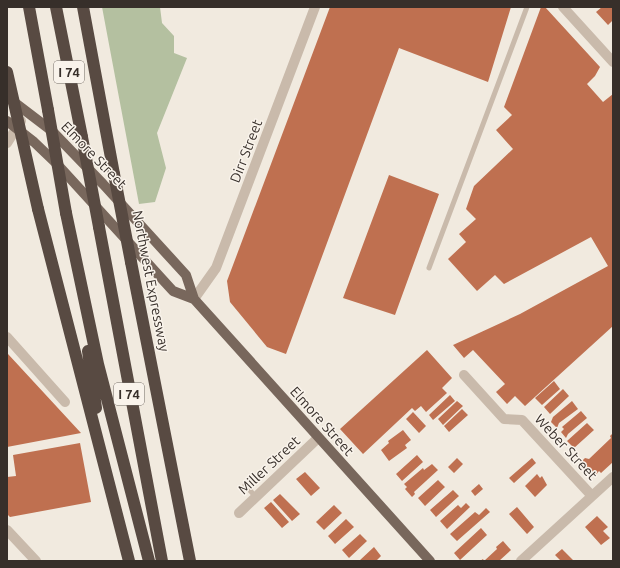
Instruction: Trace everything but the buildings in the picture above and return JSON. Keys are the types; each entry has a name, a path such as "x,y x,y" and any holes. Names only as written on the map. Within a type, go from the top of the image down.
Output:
{"highway":[{"path":"29,7 66,214 98,364 149,561"},
{"name":"I 74","path":"56,7 162,561"},
{"name":"Northwest Expressway","path":"83,7 131,262 191,561"},
{"path":"7,72 38,209 129,561"},
{"path":"75,257 103,463"}],"main road":[{"name":"Elmore Street","path":"7,97 28,110 66,144 186,276 194,300 430,561"},
{"name":"Elmore Street","path":"7,121 61,168 173,291 194,300"}],"street":[{"name":"Dirr Street","path":"194,300 216,268 315,7"},
{"path":"563,7 609,50 613,62"},
{"path":"7,143 28,110"},
{"path":"7,337 66,402"},
{"name":"Weber Street","path":"464,375 504,419 522,420 592,496"},
{"name":"Miller Street","path":"239,512 318,438"},
{"path":"521,561 613,477"},
{"path":"7,530 36,561"}],"lane":[{"path":"429,268 527,7"},
{"path":"245,485 256,497"}],"green space":[{"path":"102,7 160,7 162,23 174,36 174,53 187,58 157,133 166,168 155,202 139,204"}]}
